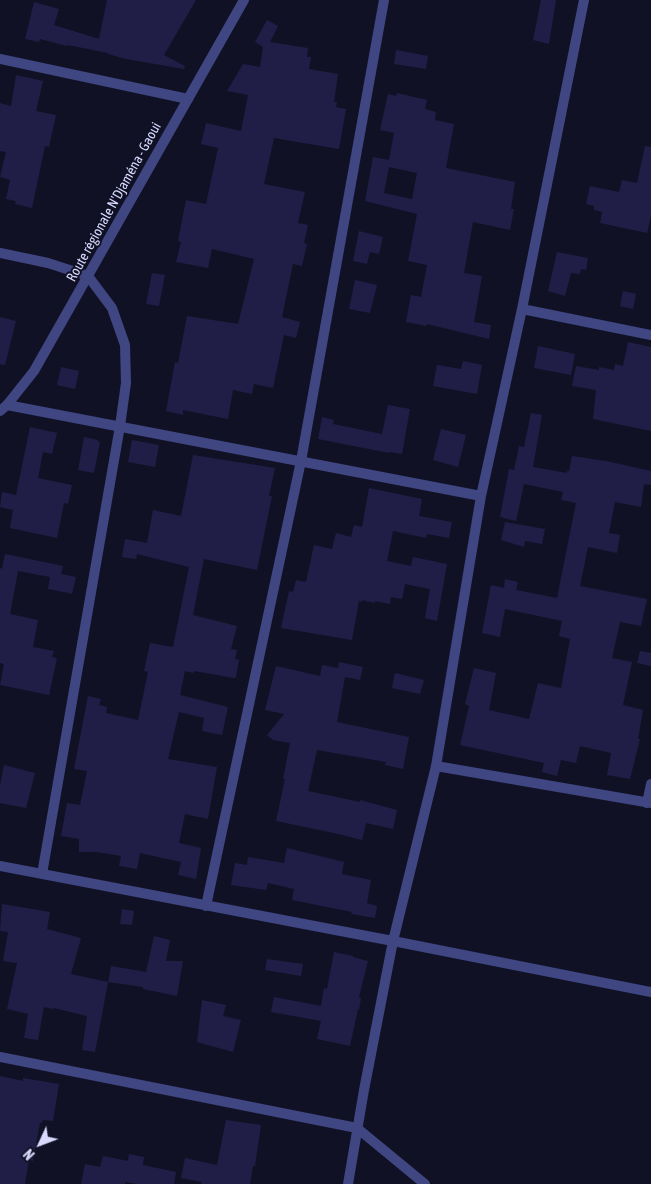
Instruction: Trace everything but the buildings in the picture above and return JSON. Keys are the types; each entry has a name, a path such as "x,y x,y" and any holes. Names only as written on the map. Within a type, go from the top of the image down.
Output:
{"street":[{"name":"Route régionale N'Djaména - Gaoui","path":"4,408 34,370 244,0"},
{"path":"206,906 301,461 384,0"},
{"path":"348,1184 393,941 436,766 481,496 522,309 584,0"},
{"path":"0,59 188,100"},
{"path":"0,253 48,263 88,276 112,308 125,345 126,383 120,426 42,874"},
{"path":"522,309 651,335"},
{"path":"4,408 120,426 481,496"},
{"path":"436,766 649,803 651,784"},
{"path":"0,866 651,992"},
{"path":"0,1057 357,1128 425,1184"}]}
